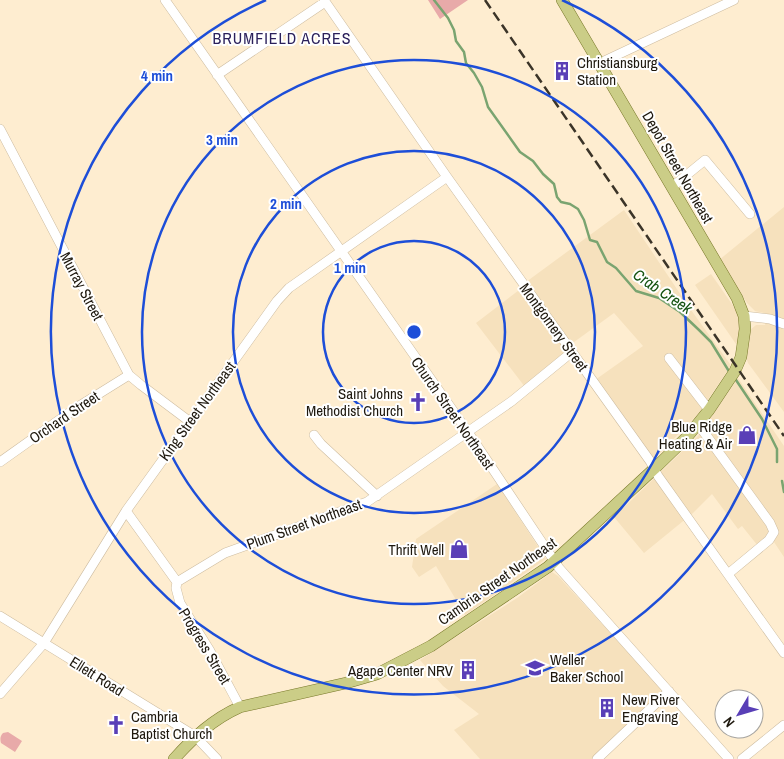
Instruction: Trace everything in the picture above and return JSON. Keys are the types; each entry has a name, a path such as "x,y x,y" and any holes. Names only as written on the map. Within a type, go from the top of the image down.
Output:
{"main road":[{"name":"Depot Street Northeast","path":"562,0 737,298 744,316"},
{"name":"Cambria Street Northeast","path":"174,759 195,736 216,719 240,707 346,684 382,672 431,646 555,562 654,469 698,424 709,410 739,362 745,329 744,316"}],"street":[{"name":"Church Street Northeast","path":"165,0 468,432 555,562 570,582 729,759"},
{"path":"600,63 734,0"},
{"path":"218,75 325,1"},
{"name":"Montgomery Street","path":"325,1 447,177 784,653"},
{"name":"Murray Street","path":"0,129 129,375 189,421"},
{"path":"672,187 704,160 750,214"},
{"name":"King Street Northeast","path":"0,694 44,643 126,510 277,301 289,288 447,177"},
{"path":"744,316 770,319 784,324"},
{"name":"Plum Street Northeast","path":"178,582 225,553 354,507 377,496 512,401 572,352"},
{"path":"669,358 709,410"},
{"name":"Orchard Street","path":"0,462 76,408 129,375"},
{"path":"698,424 770,523 774,532 769,540 728,574"},
{"path":"314,435 321,444 377,496"},
{"name":"Progress Street","path":"126,510 178,582 176,588 180,603 210,650 240,707"},
{"name":"Ellett Road","path":"0,616 195,736 217,759"},
{"path":"597,759 669,691"},
{"path":"742,759 784,725"}],"shaded area":[{"path":"428,0 468,0 440,19"},
{"path":"784,207 784,412 748,363 746,357 747,346 736,344 695,285 711,274 750,330 756,325 765,325 768,314 755,311 747,303 719,260"},
{"path":"624,210 691,310 730,364 730,367 699,413 655,458 595,380 643,346 614,313 570,345 563,354 525,387 476,323 527,284 526,282"},
{"path":"738,378 784,446 784,557 770,536 758,546 742,526 738,529 712,494 693,513 644,553 614,517 699,435"},
{"path":"497,484 546,559 465,615 436,566 419,577 412,567 416,539"},
{"name":"Weller Baker School","path":"552,572 558,576 657,684 661,689 659,695 594,759 480,759 454,730 479,714 443,686 420,660 517,598"},
{"path":"8,732 22,741 15,752 1,743 1,735"}],"waterway":[{"name":"Crab Creek","path":"434,0 448,18 454,30 456,41 464,52 466,63 482,87 488,107 520,152 533,161 554,184 557,197 561,202 570,204 578,209 584,220 590,240 597,242 607,262 616,268 636,291 659,298 680,312 711,342 730,373"},
{"name":"Crab Creek","path":"734,377 762,419 777,449 777,462"},
{"name":"Crab Creek","path":"782,481 784,492"}],"railway":[{"path":"485,0 784,436"}],"place":[{"name":"Christiansburg Station","path":"562,71"},
{"name":"Saint Johns Methodist Church","path":"418,402"},
{"name":"Blue Ridge Heating & Air","path":"747,435"},
{"name":"Thrift Well","path":"459,549"},
{"name":"Weller Baker School","path":"535,668"},
{"name":"Agape Center NRV","path":"468,670"},
{"name":"New River Engraving","path":"607,708"},
{"name":"Cambria Baptist Church","path":"116,725"}],"district":[{"name":"BRUMFIELD ACRES","path":"282,38"}]}
